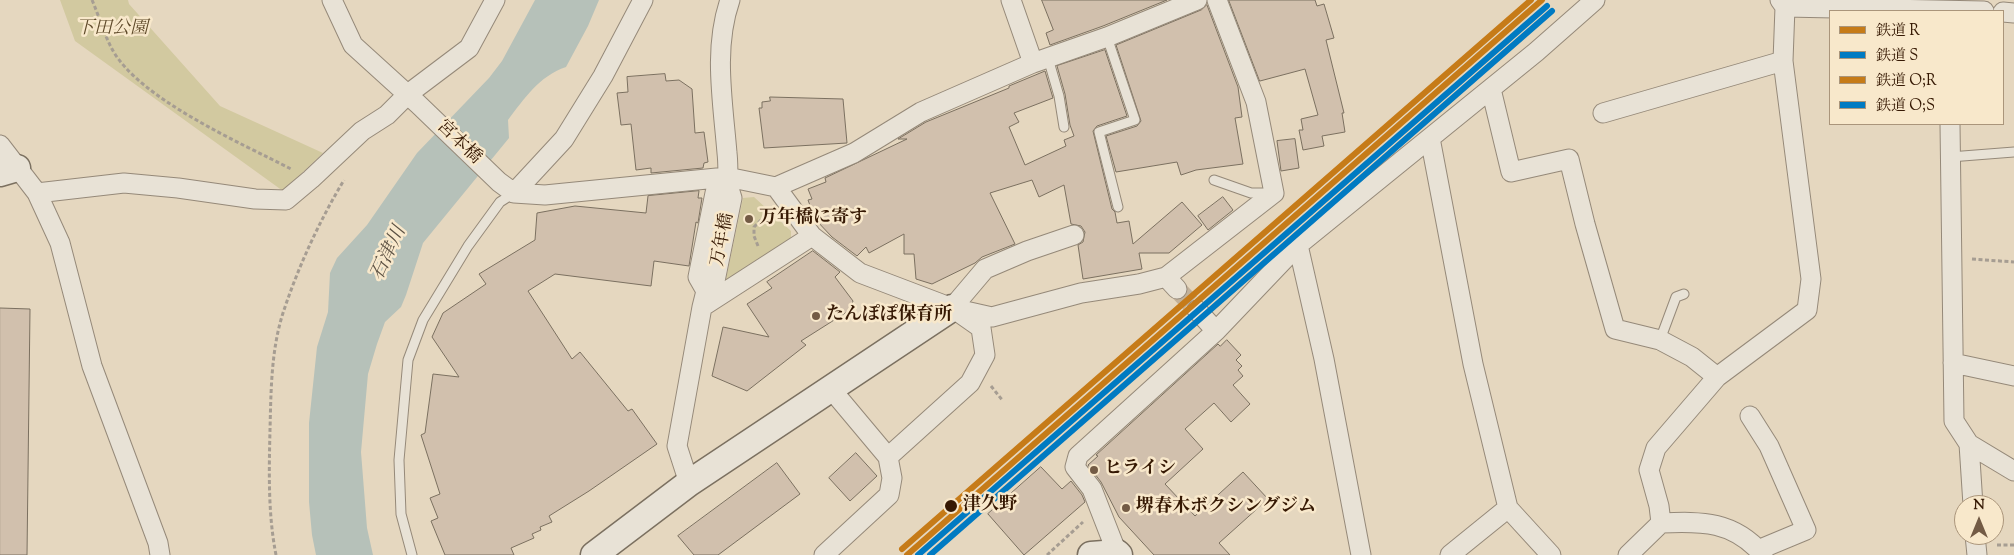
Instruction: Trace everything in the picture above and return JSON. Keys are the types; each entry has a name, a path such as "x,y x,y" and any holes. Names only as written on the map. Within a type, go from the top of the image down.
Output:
{"street":[{"name":"宮本橋","path":"332,0 353,45 413,99 499,182 514,193"},
{"path":"37,193 124,183 178,188 255,199 286,200 312,179 362,131 413,99 469,48 495,0"},
{"path":"514,193 564,139 603,76 643,0"},
{"path":"729,187 719,62 730,0"},
{"path":"1011,0 1040,60"},
{"path":"514,193 545,195 729,187 781,193 854,153 921,112 1040,60 1107,36 1196,0"},
{"path":"781,193 812,236 860,273 952,308 992,317 1081,293 1138,284 1172,283 1274,193 1256,102 1217,0"},
{"path":"1092,555 1118,554 1092,489 1075,467 1078,456 1216,331 1298,246 1491,89 1595,0"},
{"path":"1661,523 1659,506 1649,470 1656,448 1717,377 1807,310 1811,278 1783,61 1782,4 1949,10"},
{"path":"1603,113 1783,61"},
{"path":"1491,89 1511,172 1569,159 1585,224 1615,329 1660,340 1692,357 1717,377"},
{"path":"1950,125 1954,421 1968,444 1972,495"},
{"path":"1430,138 1474,364 1508,508 1551,555"},
{"path":"0,145 8,170 37,193 60,243 92,366 158,543 160,555"},
{"path":"689,484 677,446 708,293 698,277 715,193 729,187"},
{"path":"594,555 689,484 952,308 985,270 1027,251 1074,235"},
{"path":"708,293 769,264 812,236"},
{"path":"1298,246 1324,358 1361,555"},
{"path":"888,457 970,383 985,355 981,328 952,308"},
{"path":"1197,310 1216,331"},
{"path":"1953,363 2014,376"},
{"path":"824,555 889,495 892,478 888,457 831,389"},
{"path":"1628,555 1661,523 1695,522 1723,526 1742,535 1760,552 1806,530 1769,446 1750,416"},
{"path":"1968,444 2014,470"},
{"path":"1450,555 1508,508"}],"lane":[{"path":"1107,36 1135,120 1099,132 1118,207"},
{"path":"1040,60 1059,96 1064,127"},
{"path":"1950,157 2014,152"},
{"path":"1214,180 1251,193 1274,193"},
{"path":"412,555 402,514 398,460 408,360 423,320 468,246 500,202 514,193"},
{"path":"1660,340 1676,297 1684,294"}],"path":[{"path":"92,0 112,50 142,83 192,117 312,179"},
{"path":"276,555 272,533 269,463 275,354 283,311 326,211 347,175"},
{"path":"769,264 758,247 754,236 754,227 781,193"},
{"path":"1952,258 2014,262"},
{"path":"988,384 1003,401"},
{"path":"1047,555 1086,519"}],"green space":[{"name":"下田公園","path":"60,0 128,0 129,4 220,106 323,153 283,191 75,41"},
{"path":"754,197 791,231 791,241 732,281 726,279 743,198"}],"water":[{"name":"石津川","path":"535,0 599,0 588,26 566,67 548,76 526,96 508,120 509,138 423,243 401,307 385,322 368,374 361,452 367,528 373,555 316,555 309,502 309,423 317,347 328,312 330,273 337,258 367,225 417,153 489,78 502,61"}],"building":[{"path":"1042,0 1167,0 1050,45 1046,33 1053,30"},
{"path":"1229,0 1315,0 1317,6 1324,4 1334,38 1326,40 1344,113 1342,113 1345,132 1322,136 1324,146 1303,150 1299,130 1303,130 1301,119 1318,115 1305,69 1260,81"},
{"path":"1207,5 1238,87 1242,117 1235,118 1243,164 1196,170 1181,175 1177,162 1116,172 1106,136 1137,126 1141,121 1116,45 1201,10"},
{"path":"1105,50 1127,116 1097,126 1093,131 1117,223 1129,221 1133,244 1182,202 1202,225 1169,253 1139,253 1142,269 1083,279 1078,245 1083,242 1085,232 1081,226 1071,224 1064,185 1039,197 1032,180 990,193 1015,244 982,257 975,263 932,284 916,279 914,254 904,254 904,234 869,253 866,247 857,256 832,237 815,219 808,200 812,199 808,189 826,182 825,178 907,139 898,139 926,122 1045,71 1053,98 1014,113 1019,122 1009,127 1025,165 1066,146 1064,140 1074,136 1057,66"},
{"path":"665,74 666,81 679,80 692,89 695,133 704,132 708,162 704,163 703,168 651,173 651,168 636,170 631,124 621,125 617,93 628,92 627,77"},
{"path":"770,97 843,99 847,143 764,148 759,108 762,108 762,102 770,101"},
{"path":"1295,139 1299,168 1281,171 1277,141"},
{"path":"699,191 698,198 702,198 689,266 654,261 651,286 555,274 528,291 572,359 580,352 628,411 632,409 657,444 549,516 552,522 540,527 541,530 532,534 534,538 511,548 514,555 445,555 431,521 438,518 430,498 440,494 421,435 425,433 433,374 459,377 432,337 443,313 486,284 479,274 535,240 537,213 575,206 646,213 648,196"},
{"path":"1223,197 1233,210 1208,230 1198,216"},
{"path":"813,251 840,272 835,277 853,301 850,310 801,341 806,345 747,391 712,376 723,327 769,337 747,304 772,288 767,282"},
{"path":"0,308 30,309 27,555 0,555"},
{"path":"1227,340 1241,355 1236,360 1242,366 1238,370 1243,376 1233,385 1250,404 1231,422 1214,403 1185,429 1203,449 1165,484 1195,516 1243,472 1268,499 1219,543 1230,555 1154,555 1119,517 1101,482 1088,465 1098,456 1096,455 1218,344 1220,346"},
{"path":"856,453 877,476 850,501 829,478"},
{"path":"777,463 800,494 718,555 694,555 678,536"},
{"path":"1041,467 1062,489 1071,481 1085,502 1024,555 988,514"}],"tunnel":[{"path":"1177,289 1197,310"}],"rail line":[{"name":"O;R","path":"902,549 1531,0"},
{"name":"R","path":"907,555 1542,0"},
{"name":"S","path":"918,555 1547,6"},
{"name":"O;S","path":"930,555 1552,11"}],"place":[{"name":"万年橋に寄す","path":"749,219"},
{"name":"たんぽぽ保育所","path":"816,316"},
{"name":"ヒライシ","path":"1094,470"},
{"name":"津久野","path":"951,506"},
{"name":"堺春木ボクシングジム","path":"1126,508"}]}
